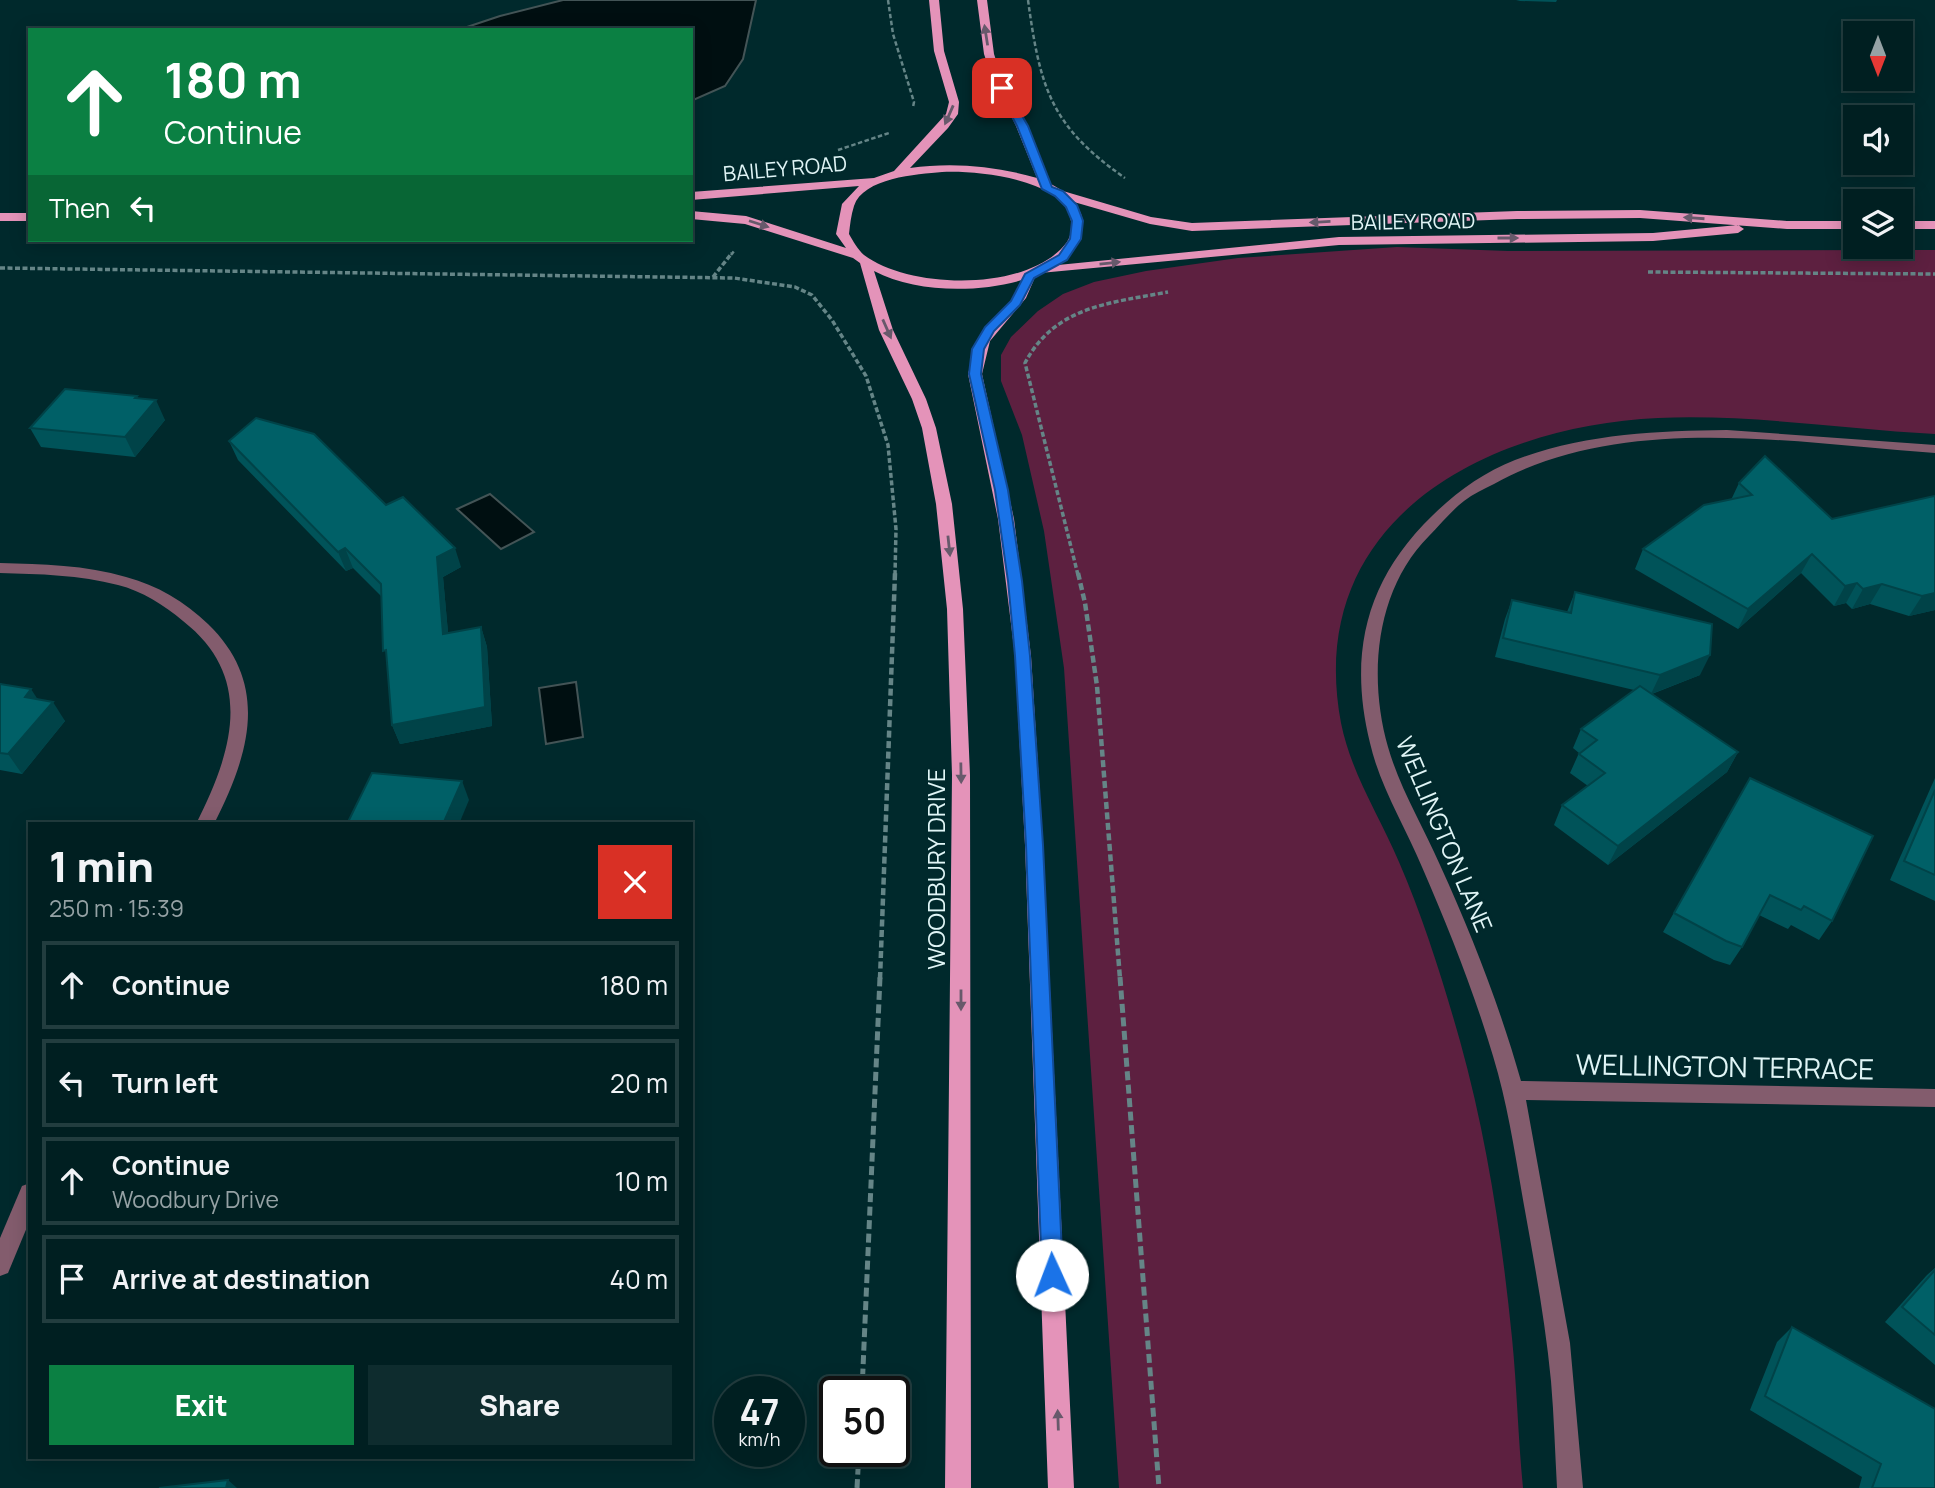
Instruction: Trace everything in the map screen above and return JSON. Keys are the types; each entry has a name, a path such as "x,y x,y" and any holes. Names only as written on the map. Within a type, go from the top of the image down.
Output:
{"main road":[{"path":"895,176 944,126 952,114 954,102 939,51 934,0"},
{"path":"982,0 989,54 996,75 1053,191 1075,213 1078,229 1076,239 1063,258 1036,273 1016,303 989,329 976,356 975,374 1005,509 1023,656 1034,845 1061,1488"},
{"name":"BAILEY ROAD","path":"693,196 882,180 923,170 971,169 1004,173 1053,191 1150,220 1192,227 1503,215 1640,214 1787,225 1843,225"},
{"name":"WOODBURY DRIVE","path":"882,180 856,194 848,205 844,234 860,259 875,301 919,399 936,459 948,538 957,648 962,863 958,1488"},
{"name":"BAILEY ROAD","path":"693,215 746,220 860,259 904,278 944,284 980,283 1036,273 1339,241 1653,237 1787,225"},
{"path":"0,217 28,217"},
{"path":"1913,225 1935,225"}],"street":[{"name":"WELLINGTON LANE","path":"1570,1488 1561,1368 1514,1090 1469,954 1429,860 1396,793 1375,730 1369,673 1375,619 1394,568 1427,524 1467,489 1517,466 1571,449 1625,439 1686,433 1739,434 1935,449"},
{"path":"0,568 88,574 125,582 169,600 205,630 226,657 239,689 229,764 206,822"},
{"name":"WELLINGTON TERRACE","path":"1514,1090 1935,1098"},
{"path":"0,1265 28,1198"}],"path":[{"path":"888,0 893,34 914,102 912,110"},
{"path":"1028,0 1042,69 1062,121 1082,144 1134,184"},
{"path":"831,152 897,129"},
{"path":"0,268 713,277 794,287 812,295 832,320 866,376 888,445 896,529 891,718 863,1376"},
{"path":"1641,272 1935,274"},
{"path":"1159,1488 1097,686 1085,603 1025,363 1041,333 1063,318 1173,291"},
{"path":"855,359 897,351"},
{"path":"857,1488 858,1467"}],"shaded area":[{"path":"563,0 756,0 743,59 725,86 693,100 693,28 464,28"},
{"path":"1397,247 1508,251 1843,250 1843,259 1913,259 1913,250 1935,250 1935,434 1693,417 1593,425 1530,441 1472,465 1420,498 1379,540 1350,591 1337,652 1341,723 1358,777 1399,862 1425,928 1470,1078 1486,1151 1503,1263 1514,1357 1523,1488 1119,1488 1064,668 1044,531 1022,435 1001,381 1001,355 1011,337 1038,311 1063,294 1094,282 1146,271 1238,258"},
{"path":"490,494 534,532 501,549 457,509"},
{"path":"576,682 583,737 546,744 539,688"}],"building":[{"path":"65,389 156,400 125,437 30,428"},
{"path":"256,418 314,434 386,505 403,497 455,548 437,557 443,634 481,627 485,707 392,725 386,650 383,651 381,584 345,548 338,552 229,441"},
{"path":"1765,456 1832,519 1934,496 1935,593 1922,596 1882,584 1863,589 1857,583 1845,586 1812,554 1748,609 1643,549 1704,505 1752,495 1739,483"},
{"path":"1575,592 1712,624 1710,655 1660,675 1503,638 1512,600 1571,613"},
{"path":"0,684 31,689 25,697 53,702 8,754 0,753"},
{"path":"1640,686 1738,752 1618,846 1562,805 1605,773 1579,754 1597,740 1581,729"},
{"path":"372,773 462,781 444,822 348,822"},
{"path":"1750,778 1873,836 1832,921 1804,906 1801,910 1770,895 1742,947 1674,913"},
{"path":"1935,790 1935,875 1904,861"},
{"path":"1935,1270 1935,1335 1902,1307"},
{"path":"1792,1327 1935,1409 1935,1488 1872,1488 1881,1464 1765,1396"},
{"path":"228,1480 226,1488 159,1488"}],"route":[{"path":"1002,88 1007,102 1023,126 1047,189 1059,194 1071,205 1078,229 1076,239 1063,258 1030,276 1016,303 989,329 978,349 975,374 1001,490 1023,656 1034,845 1052,1275"}]}
